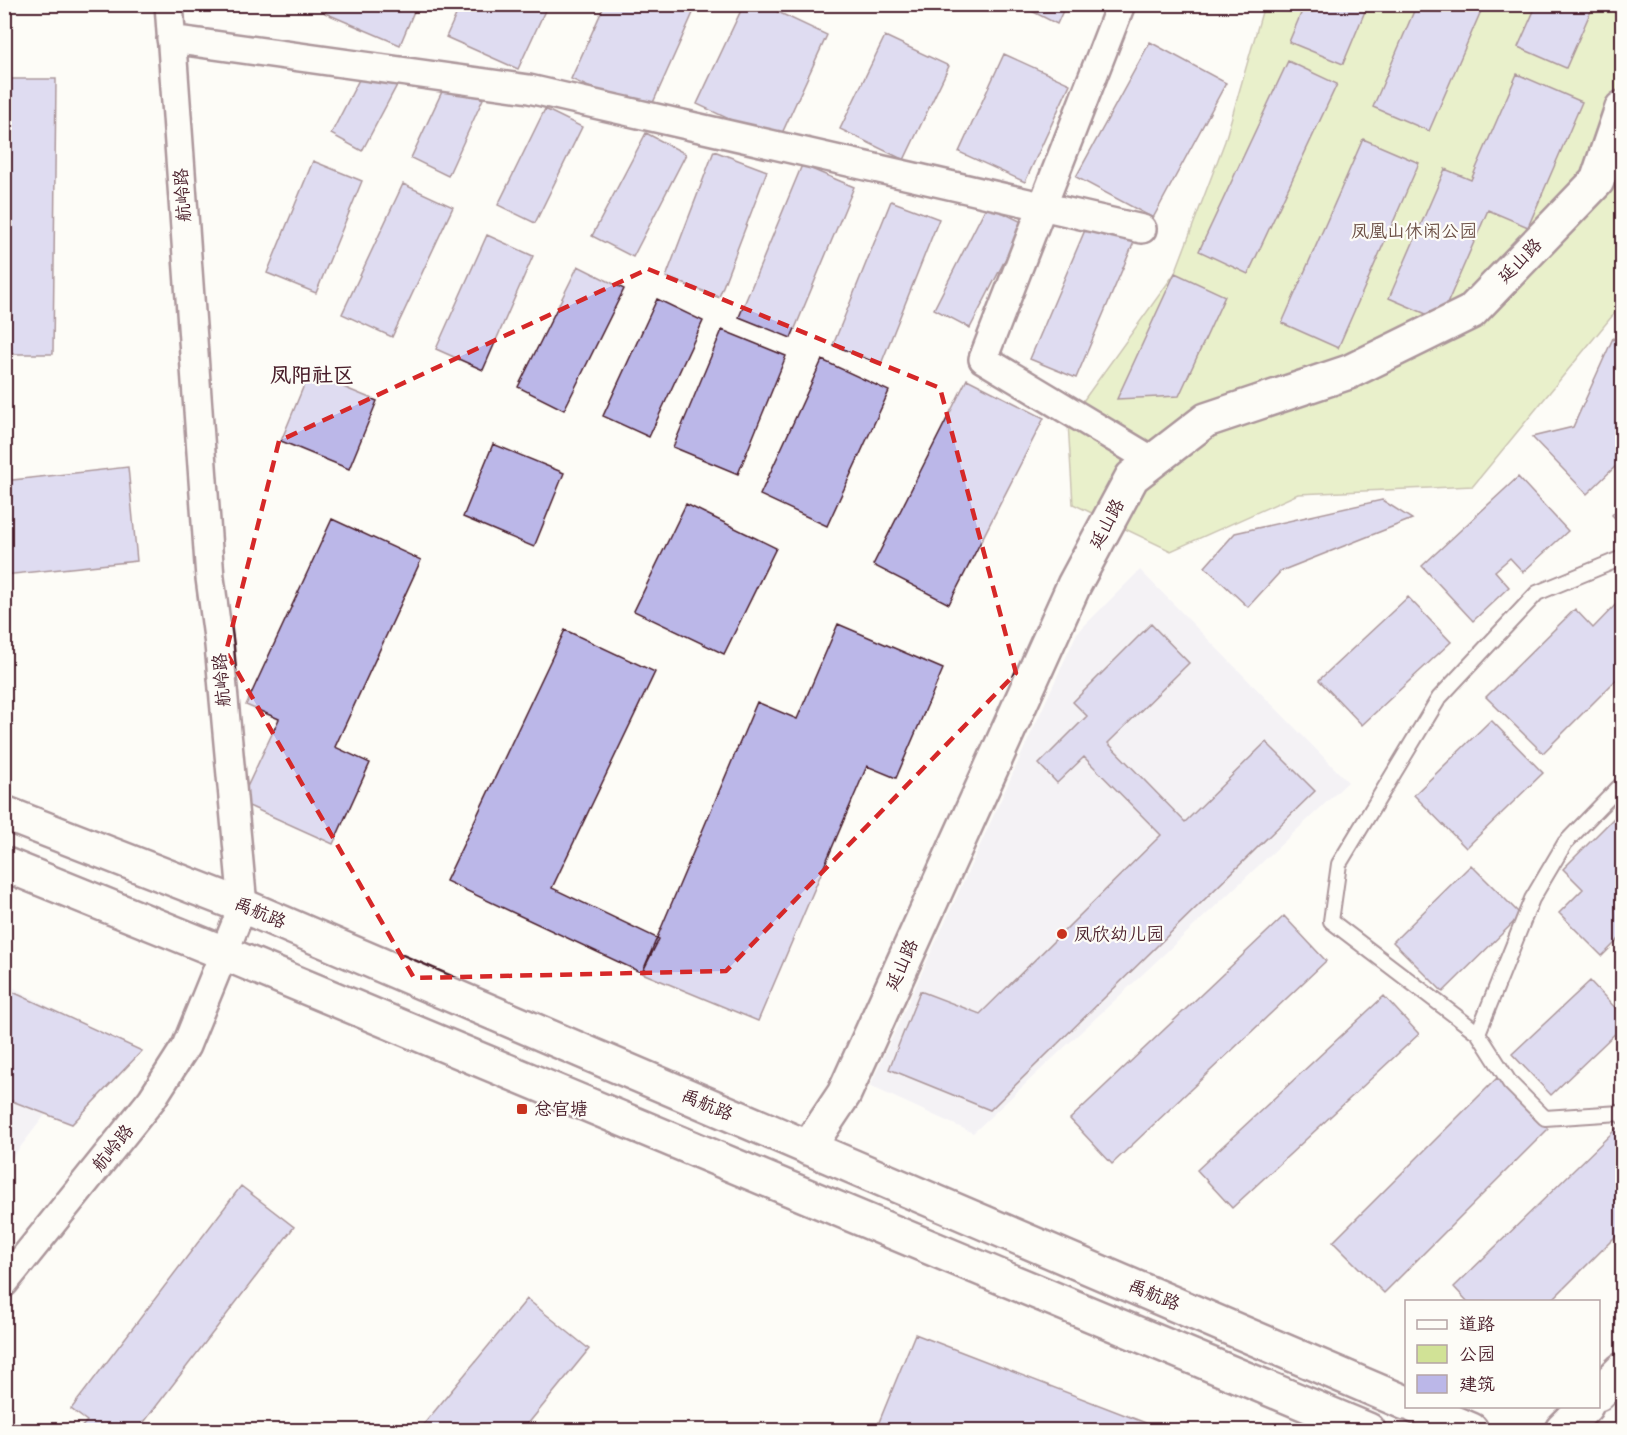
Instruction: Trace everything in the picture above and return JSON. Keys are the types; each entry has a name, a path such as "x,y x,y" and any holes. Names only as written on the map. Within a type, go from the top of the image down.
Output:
{"main road":[{"name":"延山路","path":"808,1148 844,1094 1074,585 1132,477 1206,420 1349,372 1471,312 1597,181 1623,108"},
{"name":"禹航路","path":"4,813 243,906 1405,1402"},
{"path":"4,864 224,953 1368,1431"},
{"path":"1600,1393 1623,1370"},
{"path":"1417,1408 1471,1431"},
{"path":"1562,1431 1585,1408"}],"street":[{"name":"航岭路","path":"4,1283 152,1099 186,1046 243,906 219,645 210,578 169,4"},
{"path":"1121,4 983,358 1153,461"},
{"path":"171,39 529,89 1142,229"}],"lane":[{"path":"1623,558 1537,593 1439,698 1339,864 1331,921 1478,1033 1510,1083 1545,1118 1620,1113 1623,1116"},
{"path":"1478,1033 1532,899 1565,843 1623,783"}],"highlighted area":[{"path":"648,269 940,388 1016,673 726,971 414,978 226,652 279,441"}],"shaded area":[{"name":"凤欣幼儿园","path":"1140,570 1348,782 973,1133 870,1086 1077,633"},
{"path":"5,983 105,1037 5,1167"}],"green space":[{"name":"凤凰山休闲公园","path":"1264,5 1622,5 1622,304 1473,486 1298,494 1171,551 1073,504 1068,422 1175,273 1225,141"}],"building":[{"path":"329,4 417,4 400,45 325,13"},
{"path":"461,4 548,4 518,69 446,37"},
{"path":"605,4 697,4 648,114 571,79"},
{"path":"744,4 761,4 827,35 778,142 697,104"},
{"path":"1018,4 1066,4 1057,24"},
{"path":"1305,4 1368,4 1343,64 1289,42"},
{"path":"1417,4 1484,4 1429,131 1373,107"},
{"path":"1537,4 1594,4 1566,68 1518,47"},
{"path":"885,36 949,66 904,160 840,129"},
{"path":"1150,42 1226,83 1153,218 1076,177"},
{"path":"1004,54 1070,84 1025,182 959,152"},
{"path":"1288,61 1337,84 1248,274 1199,251"},
{"path":"365,68 397,85 362,151 331,134"},
{"path":"1517,74 1582,102 1528,227 1488,210 1440,320 1389,298 1445,169 1471,180"},
{"path":"4,79 56,79 53,354 4,354"},
{"path":"446,83 483,99 448,176 411,158"},
{"path":"545,109 582,127 535,223 498,205"},
{"path":"646,133 686,154 633,257 592,236"},
{"path":"1363,139 1419,163 1338,348 1282,323"},
{"path":"714,151 767,171 719,297 666,277"},
{"path":"313,161 362,181 316,293 267,273"},
{"path":"802,165 854,187 791,338 739,317"},
{"path":"403,184 453,207 392,337 342,314"},
{"path":"891,201 939,219 881,364 833,345"},
{"path":"987,205 1024,223 970,328 934,309"},
{"path":"1088,223 1134,242 1076,378 1030,359"},
{"path":"487,235 533,256 483,370 436,349"},
{"path":"578,266 624,289 564,410 518,387"},
{"path":"1175,273 1225,296 1179,396 1117,399"},
{"path":"657,299 703,321 649,437 603,416"},
{"path":"722,330 786,356 738,474 673,447"},
{"path":"1613,338 1622,348 1622,460 1587,494 1532,437 1573,427"},
{"path":"822,360 889,391 827,526 760,495"},
{"path":"309,373 377,401 349,469 281,441"},
{"path":"967,379 1044,418 949,604 873,565"},
{"path":"493,444 564,473 534,547 463,517"},
{"path":"128,467 137,561 4,575 4,481"},
{"path":"1518,477 1568,531 1523,572 1510,558 1495,571 1509,587 1473,621 1422,566"},
{"path":"1382,500 1412,519 1281,571 1248,607 1205,567 1235,533"},
{"path":"686,504 776,548 724,654 634,611"},
{"path":"1622,504 1622,525 1612,515"},
{"path":"332,519 421,560 335,747 370,763 333,844 240,802 279,719 246,705"},
{"path":"1408,597 1451,642 1362,725 1319,680"},
{"path":"1622,598 1622,678 1620,676 1543,753 1486,697 1575,609 1593,628"},
{"path":"838,624 943,669 896,778 867,766 758,1021 642,973 757,702 797,719"},
{"path":"1151,624 1189,663 1108,743 1185,822 1266,742 1315,791 990,1110 889,1069 920,991 980,1014 1161,835 1084,757 1057,783 1039,764 1087,716 1073,702"},
{"path":"565,630 655,672 552,888 659,939 642,973 446,881"},
{"path":"1491,720 1543,773 1466,848 1414,795"},
{"path":"1622,810 1622,936 1602,956 1559,913 1583,889 1563,869"},
{"path":"1471,865 1521,915 1443,992 1393,942"},
{"path":"1284,916 1326,961 1112,1164 1070,1119"},
{"path":"1590,981 1622,1015 1622,1027 1551,1095 1512,1054"},
{"path":"4,988 142,1051 72,1124 4,1098"},
{"path":"1384,996 1419,1034 1232,1208 1197,1170"},
{"path":"1497,1078 1548,1129 1384,1293 1333,1242"},
{"path":"1617,1128 1622,1134 1622,1230 1552,1300 1466,1300 1454,1287"},
{"path":"241,1186 294,1227 138,1430 79,1430 87,1421 71,1409"},
{"path":"527,1299 589,1349 523,1430 419,1430"},
{"path":"915,1334 1164,1430 885,1430 877,1427"}],"place":[{"name":"凤欣幼儿园","path":"1062,934"},
{"name":"总官塘","path":"522,1109"}],"district":[{"name":"凤阳社区","path":"312,375"}]}
